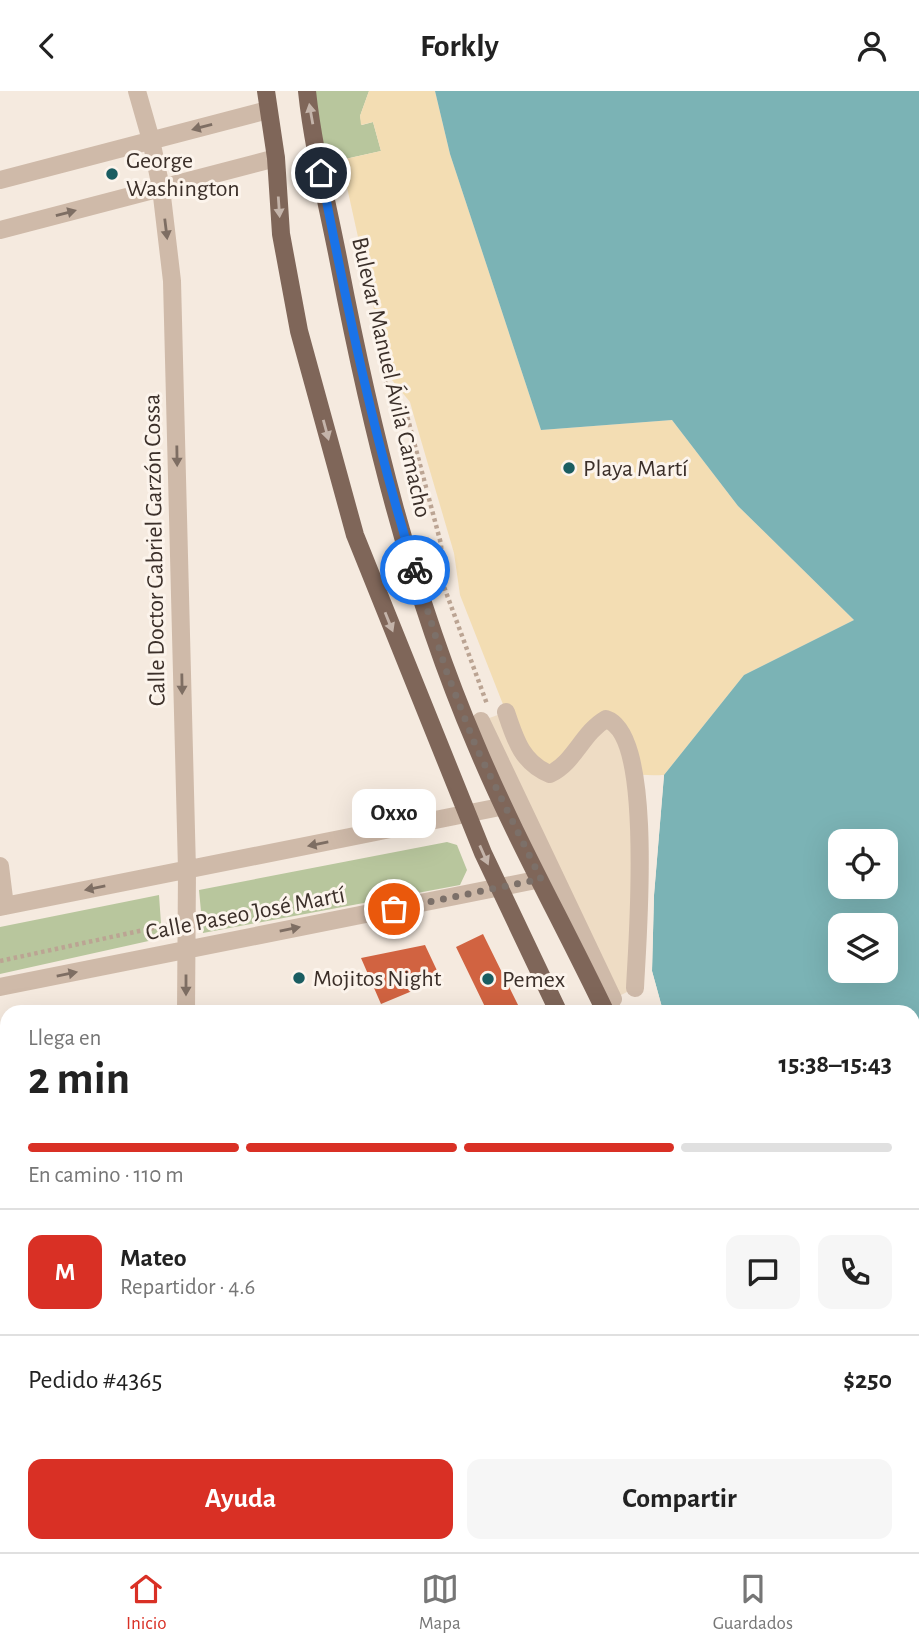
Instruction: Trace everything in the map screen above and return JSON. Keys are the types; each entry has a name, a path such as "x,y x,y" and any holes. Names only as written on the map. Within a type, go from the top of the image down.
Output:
{"main road":[{"path":"265,91 276,158 281,235 299,331 355,535 442,757 499,888 555,1005"},
{"name":"Bulevar Manuel Ávila Camacho","path":"307,91 351,327 397,516 446,670 476,747 541,879 609,1005"}],"street":[{"name":"Calle Doctor Gabriel Garzón Cossa","path":"137,91 161,188 172,281 187,870 186,1005"},
{"path":"0,180 268,110"},
{"path":"0,230 276,158"},
{"path":"506,712 516,742 528,762 551,774 564,768 588,734 606,719 614,722 623,735 635,776 641,839 635,988"},
{"path":"484,713 609,1005"},
{"path":"0,866 3,906 505,806"},
{"name":"Calle Paseo José Martí","path":"0,987 541,879"}],"path":[{"path":"382,377 405,408 440,544 443,584 484,713"},
{"path":"0,961 187,922 322,900"}],"green space":[{"path":"313,91 369,91 360,116 362,125 373,122 381,151 327,163"},
{"path":"447,842 457,845 467,870 460,885 203,933 199,890"},
{"path":"159,895 162,938 0,974 0,927"}],"sand":[{"name":"Playa Martí","path":"369,91 435,91 450,154 541,430 672,420 738,506 854,620 744,675 664,775 570,769 539,770 506,712 460,595 454,553 410,402 392,380 341,160 381,151 373,122 361,125 360,116"}],"shaded area":[{"path":"506,712 516,742 550,774 606,719 635,776 635,988 613,999 481,721"}],"water":[{"path":"435,91 919,91 919,1005 661,1005 652,971 654,895 664,775 744,675 854,620 738,506 672,420 541,430 450,154"}],"pier":[{"path":"661,775 664,775 654,895 652,971 661,1005 656,1005 649,971 651,895"}],"building":[{"name":"Pemex","path":"483,934 518,1005 484,1005 456,947"},
{"path":"425,945 441,979 381,1004 361,958"}],"way so far":[{"path":"394,909 541,879 476,747 446,670 415,570"}],"place":[{"name":"George Washington","path":"112,174"},
{"name":"Playa Martí","path":"569,468"},
{"name":"Oxxo","path":"394,909"},
{"name":"Mojitos Night","path":"299,978"},
{"name":"Pemex","path":"488,979"}],"route":[{"path":"321,173 369,405 397,516 415,570"}]}
